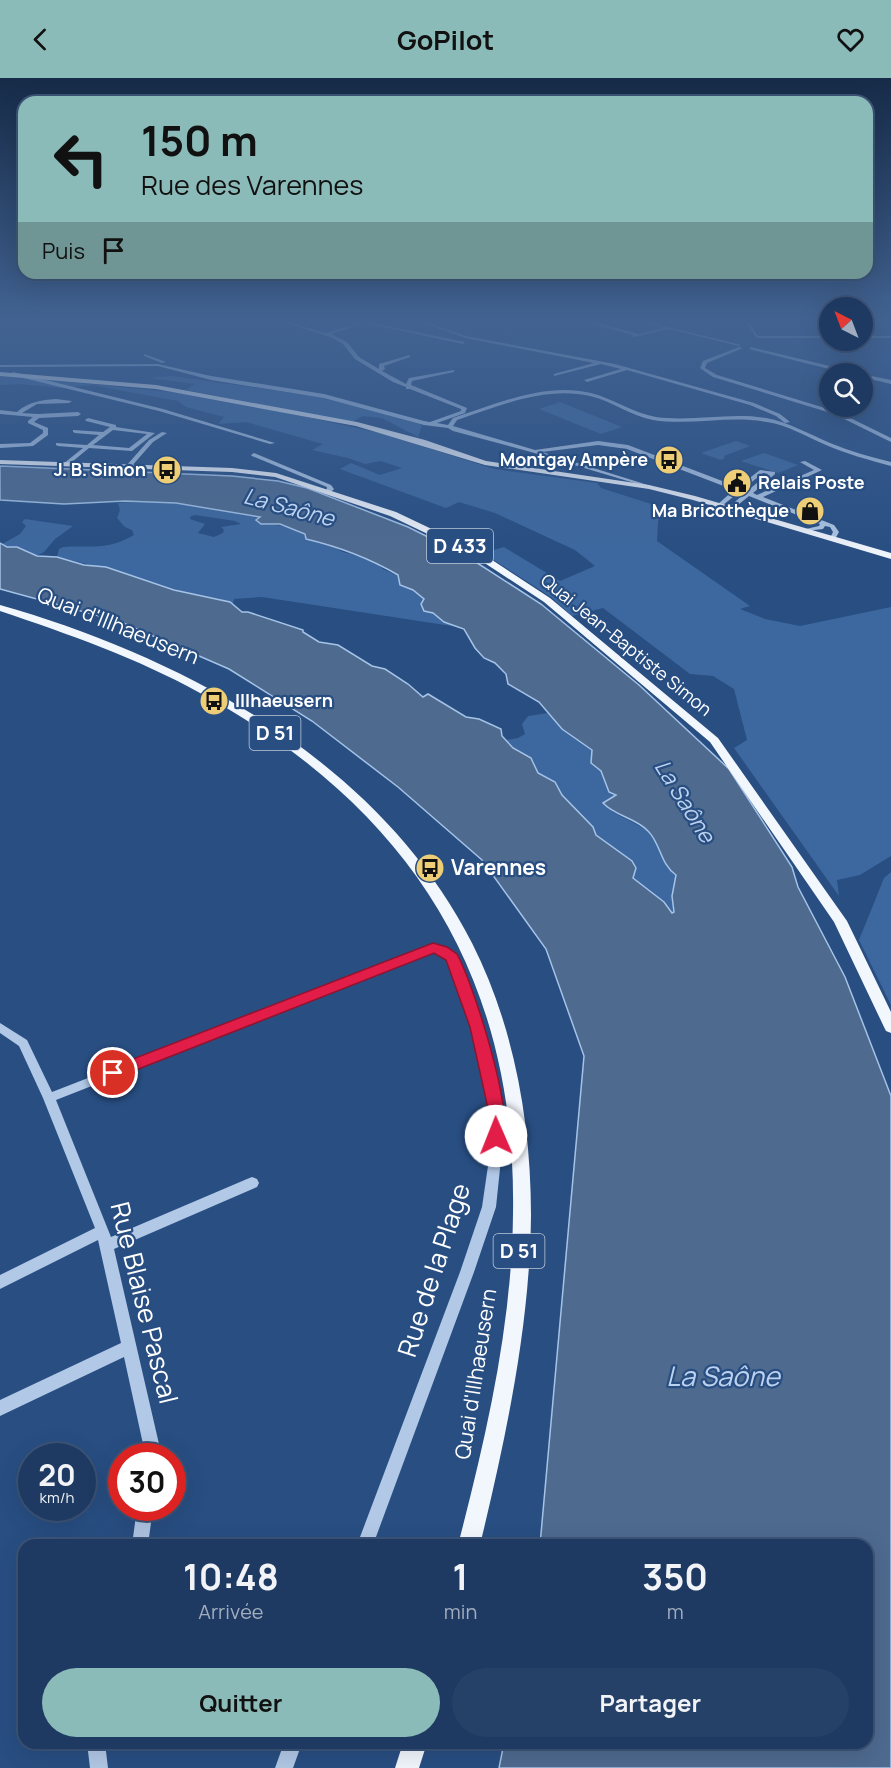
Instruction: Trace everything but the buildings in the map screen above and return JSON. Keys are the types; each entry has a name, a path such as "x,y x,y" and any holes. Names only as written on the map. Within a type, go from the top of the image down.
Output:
{"main road":[{"path":"224,399 357,424 485,463 649,487 731,508 891,556"},
{"name":"Quai Jean-Baptiste Simon","path":"0,462 263,473 291,479 393,514 477,554 547,600 714,740 840,921 891,1027"},
{"name":"Quai d'Illhaeusern","path":"0,608 93,639 183,678 218,697 281,738 341,786 402,849 447,911 465,942 494,1016 512,1086 521,1169 522,1206 516,1293 497,1423 470,1539"},
{"path":"407,1768 413,1749"}],"street":[{"path":"114,399 172,413 272,443"},
{"path":"335,399 430,424 450,427 649,487"},
{"path":"430,424 459,413 464,408 438,399"},
{"path":"450,427 455,419 524,399"},
{"path":"602,399 651,418 674,420 752,418 784,424 837,448 891,464"},
{"path":"733,399 777,415 787,422 784,424"},
{"path":"789,399 836,413 891,440"},
{"path":"19,413 29,404 69,401"},
{"path":"0,412 38,416 78,414"},
{"path":"0,446 31,445 46,434 46,429 30,422 38,416"},
{"path":"66,465 114,426 88,420"},
{"path":"58,444 130,450 152,433 111,428"},
{"path":"75,432 104,434"},
{"path":"128,467 151,441 165,433"},
{"path":"533,451 598,443 619,444 825,522 835,528 836,532 832,538"},
{"path":"254,455 329,486 331,489 328,492"},
{"path":"758,496 819,470 803,462"},
{"path":"720,505 762,471 773,473 731,508"},
{"path":"808,530 821,528 825,522"},
{"path":"820,534 827,528 825,522"},
{"name":"Rue de la Plage","path":"49,1098 433,948 452,958 477,1027 497,1113 495,1160 489,1207 367,1539"},
{"name":"Rue Blaise Pascal","path":"0,1027 23,1043 49,1098 103,1231 151,1443"},
{"path":"106,1246 252,1183"},
{"path":"0,1282 103,1231"},
{"path":"0,1408 129,1347"},
{"path":"141,1539 143,1521"},
{"path":"97,1749 99,1768"},
{"path":"284,1768 291,1749"}],"shaded area":[{"path":"167,399 212,399 293,414 384,434 494,469 597,483 601,488 667,509 658,521 657,541 750,606 740,609 765,619 800,626 891,607 891,856 860,875 837,880 839,896 734,748 747,740 734,689 713,676 690,674 603,608 572,616 551,597 483,553 504,547 560,581 595,566 575,550 495,513 459,502 446,508 340,469 351,463 380,475 402,468 381,461 365,464 312,450 323,444 246,422 218,424 224,417 186,407 178,401"},
{"path":"232,399 333,399 422,425 418,437 382,418 363,416 351,422"},
{"path":"560,402 622,427 601,434 539,409"},
{"path":"736,441 750,446 724,456 725,458 721,460 701,453"},
{"path":"764,453 798,465 778,473 741,461"},
{"path":"139,501 176,503 260,517 256,519 264,525 288,528 300,532 309,540 322,541 343,552 372,559 383,569 398,576 402,586 413,590 424,599 422,604 424,611 433,613 444,622 458,627 262,597 234,599 233,604 57,557 59,549 63,547 107,545 134,535 132,530 125,527 117,518 120,510 118,503","holes":["196,515 241,524 221,527 224,530 223,533 214,537 198,533 205,524 190,519 191,516"]},
{"path":"25,519 73,526 37,556 17,547 7,547 2,544 20,534 26,526 22,522"},
{"path":"548,713 562,729 592,750 596,768 601,771 606,786 616,795 605,801 613,812 647,830 676,875 672,896 674,912 672,914 664,902 633,878 626,857 596,835 593,827 562,795 555,782 538,773 533,760 519,753 506,740 525,734 522,724 528,716"},
{"path":"891,872 891,1005 859,940 884,878"}],"water":[{"name":"La Saône","path":"0,466 232,476 278,481 307,488 408,527 468,557 541,604 639,685 729,769 792,867 798,887 845,977 891,1096 891,1768 499,1768 503,1749 873,1749 873,1539 541,1539 584,1056 546,949 482,860 398,787 312,721 229,669 121,622 0,589 0,543 7,547 17,547 37,556 57,557 84,565 106,567 174,590 230,602 242,612 303,630 319,642 338,645 372,666 385,669 423,697 428,694 466,717 479,719 501,729 502,736 513,748 531,758 538,773 555,782 562,795 593,827 596,835 632,861 636,868 633,878 664,902 672,913 674,912 672,896 676,875 667,865 648,831 603,803 616,795 609,792 601,771 591,763 592,750 562,729 539,702 508,684 506,674 495,663 484,658 464,629 444,622 433,613 424,611 421,604 424,599 413,590 400,585 398,575 376,563 306,539 305,534 280,524 261,524 256,520 260,517 176,503 125,501 64,504 0,500"}],"place":[{"name":"Montgay Ampère","path":"669,460"},
{"name":"J. B. Simon","path":"167,470"},
{"name":"Relais Poste","path":"737,483"},
{"name":"Ma Bricothèque","path":"810,511"},
{"name":"Illhaeusern","path":"214,701"},
{"name":"Varennes","path":"430,868"}],"route":[{"path":"113,1073 433,948 452,958 477,1027 497,1113 496,1136"}]}
